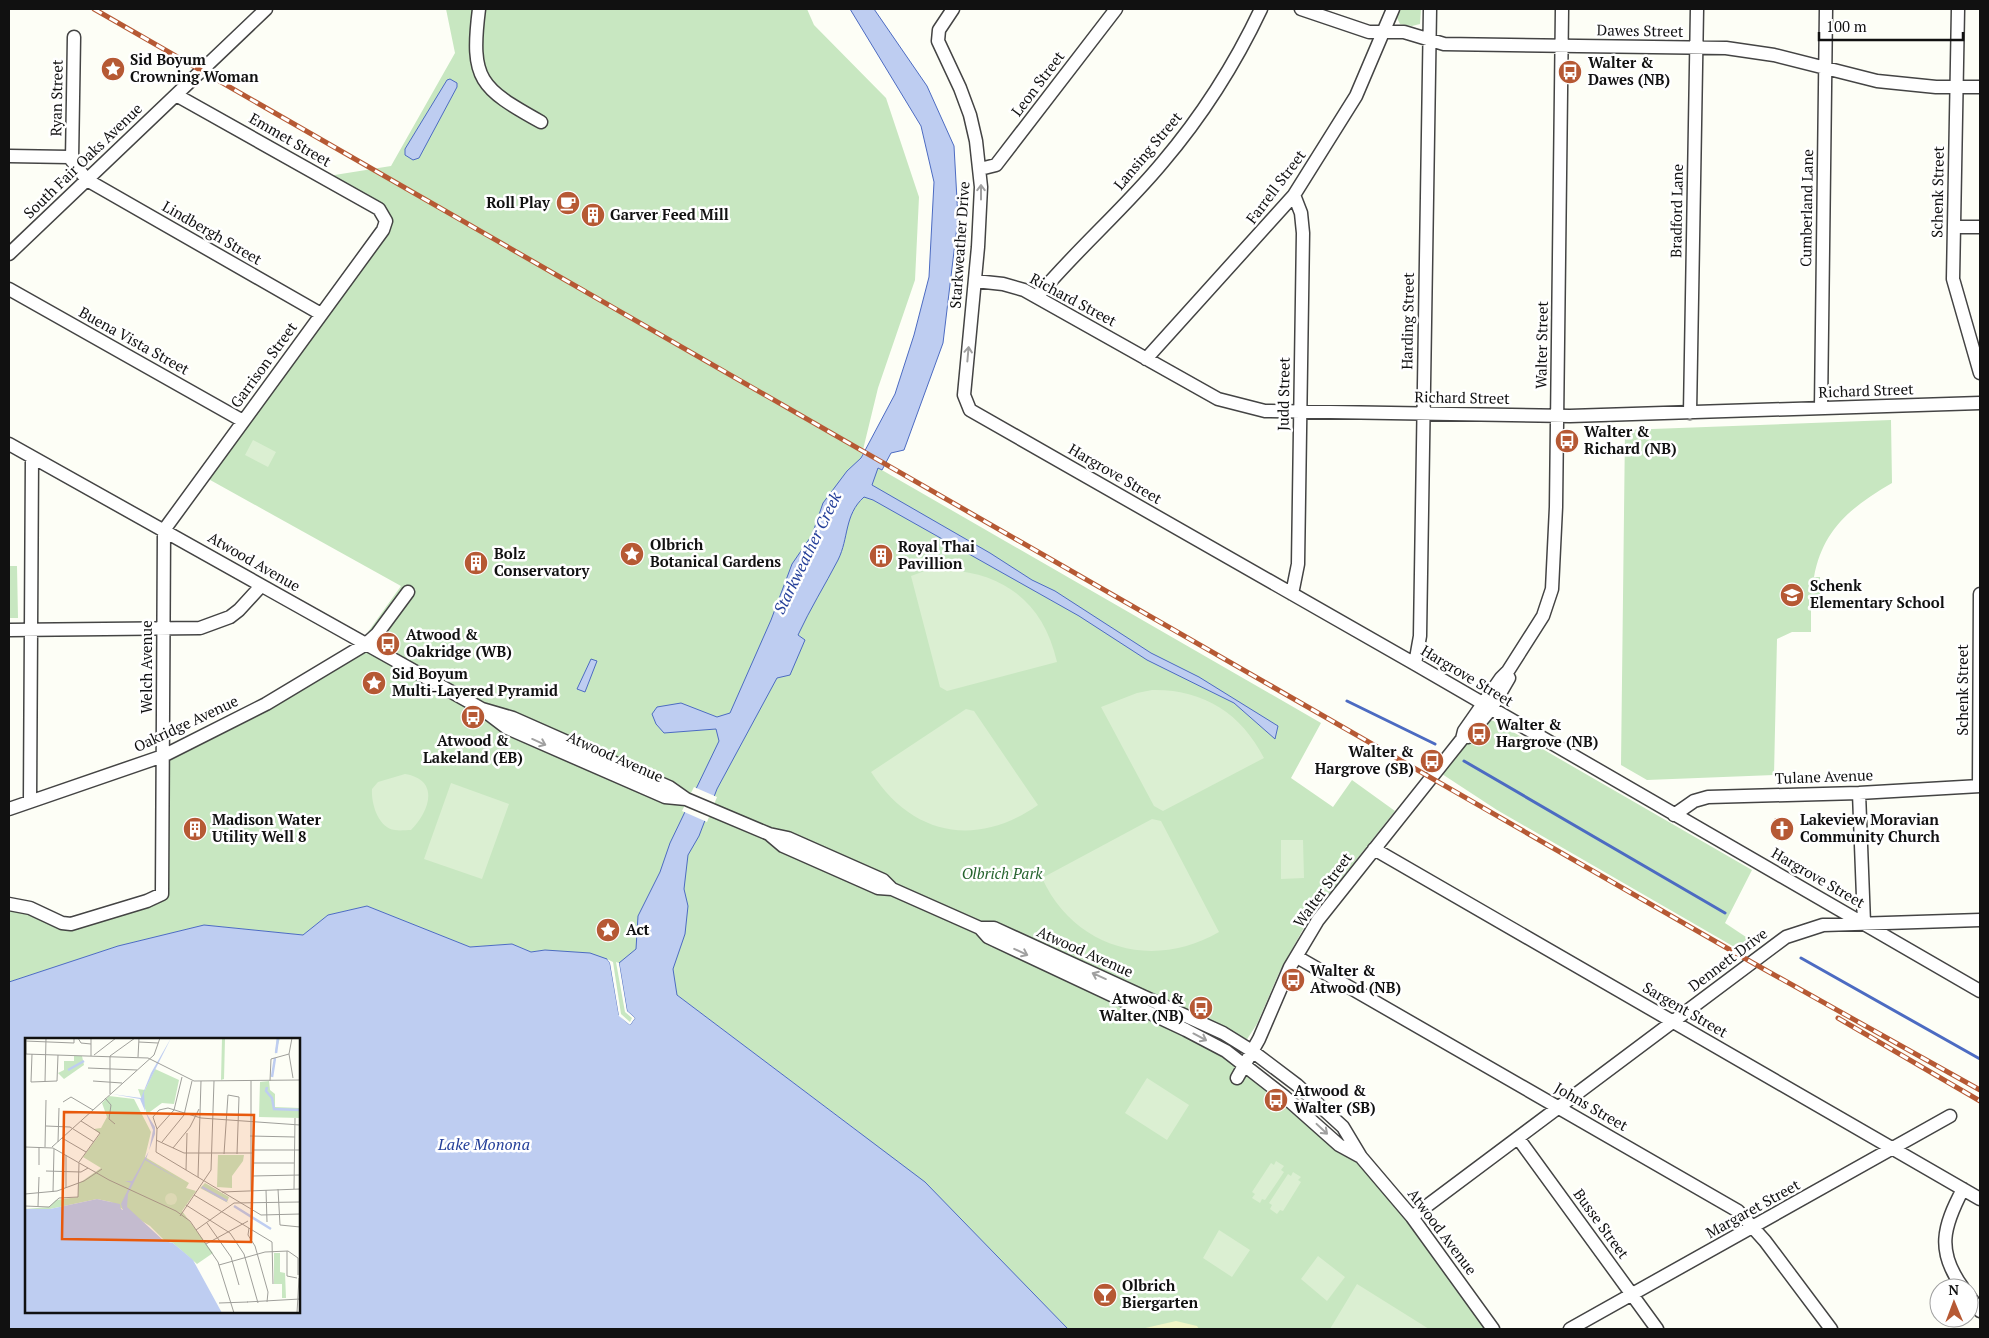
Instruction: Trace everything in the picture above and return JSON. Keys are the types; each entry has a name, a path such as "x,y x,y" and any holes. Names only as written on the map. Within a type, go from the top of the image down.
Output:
{"street":[{"name":"South Fair Oaks Avenue","path":"9,254 266,9"},
{"path":"479,9 475,52 482,77 493,92 541,122"},
{"name":"Starkweather Drive","path":"953,9 939,30 938,37 940,46 960,88 970,115 980,169 981,206 964,395 965,403"},
{"name":"Leon Street","path":"980,169 996,165 1116,9"},
{"name":"Lansing Street","path":"1037,297 1063,265 1142,186 1183,137 1219,86 1261,9"},
{"name":"Dawes Street","path":"1300,9 1369,32 1404,32 1444,44 1726,48 1774,55 1877,81 1912,86 1980,87"},
{"name":"Farrell Street","path":"1146,359 1294,196 1356,96 1393,9"},
{"name":"Harding Street","path":"1415,664 1420,636 1422,414 1430,9"},
{"name":"Walter Street","path":"1237,1078 1297,957 1322,914 1462,739 1471,735 1501,678 1508,671 1543,616 1553,583 1562,9"},
{"name":"Bradford Lane","path":"1690,414 1698,9"},
{"name":"Cumberland Lane","path":"1821,408 1826,9"},
{"name":"Schenk Street","path":"1958,9 1953,279 1980,370"},
{"name":"Ryan Street","path":"72,160 74,37"},
{"name":"Emmet Street","path":"176,95 379,209 385,217"},
{"path":"9,156 63,156 72,160 87,180"},
{"name":"Lindbergh Street","path":"87,180 321,314"},
{"name":"Judd Street","path":"1292,594 1298,564 1303,232 1301,213 1294,196"},
{"name":"Garrison Street","path":"164,530 383,230 385,217"},
{"path":"1954,227 1980,227"},
{"name":"Richard Street","path":"975,281 1003,284 1037,297 1226,402 1265,411 1557,416 1690,414 1980,403"},
{"name":"Buena Vista Street","path":"9,289 243,421"},
{"name":"Hargrove Street","path":"965,403 970,410 1415,664 1980,991"},
{"name":"Atwood Avenue","path":"9,444 482,709 513,718 669,787 686,799 769,834 788,838 883,880 892,888 980,928 988,937 1186,1030 1245,1064 1307,1116 1339,1146 1361,1157"},
{"path":"30,801 32,458"},
{"name":"Welch Avenue","path":"9,904 30,908 62,923 71,924 147,901 162,894 164,530"},
{"path":"9,630 164,630 200,628 220,622 239,610 260,586"},
{"name":"Oakridge Avenue","path":"9,809 163,756 266,704 366,644 377,634 408,592"},
{"name":"Schenk Street","path":"1980,594 1980,786"},
{"name":"Tulane Avenue","path":"1674,815 1684,806 1708,797 1859,793 1980,786"},
{"path":"1859,793 1864,923"},
{"name":"Sargent Street","path":"1374,849 1980,1199"},
{"name":"Dennett Drive","path":"1412,1217 1786,937 1823,925 1980,920"},
{"name":"Atwood Avenue","path":"980,928 994,928 1163,1004 1252,1051 1297,1085 1337,1122 1361,1157 1412,1217 1493,1329"},
{"name":"Johns Street","path":"1297,957 1738,1212 1753,1226 1831,1329"},
{"name":"Margaret Street","path":"1570,1329 1950,1116"},
{"name":"Busse Street","path":"1518,1138 1657,1329"},
{"path":"1958,1278 1948,1260 1944,1243 1948,1220 1963,1189"}],"green space":[{"name":"Olbrich Park","path":"446,9 807,9 814,25 886,98 919,197 915,280 878,388 861,458 1321,723 1291,778 1333,807 1352,780 1395,811 1307,922 1279,973 1257,1024 1232,1062 1361,1157 1493,1329 1068,1329 1000,1261 859,1132 677,995 635,1018 630,1025 545,950 531,952 512,944 470,947 367,906 328,915 303,935 204,925 118,946 9,982 9,904 62,923 162,894 163,756 366,644 368,632 401,586 203,476 386,221 322,177 391,166 455,53"},
{"path":"1400,9 1421,9 1420,24 1412,26 1400,24 1397,18"},
{"path":"1891,420 1892,483 1864,501 1841,521 1824,545 1814,577 1820,577 1820,602 1811,602 1811,632 1792,632 1777,639 1774,775 1647,780 1621,765 1625,430"},
{"path":"9,566 17,566 18,618 9,618"},
{"path":"1489,720 1494,721 1752,870 1725,923 1755,943 1743,952 1497,810 1442,774 1484,723"}],"sand":[{"path":"1176,1321 1197,1326 1199,1329 1141,1329"}],"shaded area":[{"path":"253,440 276,452 268,467 245,455"},
{"path":"949,570 989,578 1020,596 1043,624 1057,662 947,691 940,687 911,576 922,572"},
{"path":"1152,690 1188,694 1204,699 1218,707 1232,716 1244,728 1264,758 1163,811 1154,806 1101,707 1137,693"},
{"path":"966,709 974,711 1038,805 1015,819 992,827 969,830 947,829 926,822 906,810 887,794 871,772"},
{"path":"405,774 416,777 424,783 427,790 427,806 411,830 395,830 384,825 380,820 374,808 372,789 378,782"},
{"path":"451,783 509,804 482,879 424,859"},
{"path":"1152,819 1161,821 1219,932 1193,944 1168,950 1142,951 1117,946 1094,936 1074,921 1056,902 1042,878"},
{"path":"1281,840 1303,840 1304,878 1281,879"},
{"path":"1147,1078 1189,1105 1167,1140 1125,1113"},
{"path":"1276,1161 1284,1166 1281,1170 1284,1172 1265,1200 1262,1199 1260,1203 1252,1198 1255,1194 1252,1192 1271,1163 1274,1165"},
{"path":"1293,1172 1301,1177 1298,1180 1301,1182 1283,1211 1280,1210 1277,1214 1270,1209 1272,1205 1269,1203 1288,1174 1291,1176"},
{"path":"1219,1230 1250,1250 1232,1277 1203,1258"},
{"path":"1318,1256 1345,1277 1327,1301 1301,1279"},
{"path":"1357,1284 1429,1329 1330,1329"}],"water":[{"name":"Lake Monona","path":"850,9 874,9 927,86 954,146 958,218 943,343 904,450 891,453 882,470 878,468 872,485 990,553 1032,580 1055,591 1151,653 1199,677 1278,726 1275,739 1234,703 1147,660 1079,616 873,500 864,497 853,511 838,560 798,635 805,640 790,675 777,678 717,789 699,836 688,855 684,889 688,906 685,934 673,969 677,995 925,1182 1068,1329 9,1329 9,982 118,946 204,925 303,935 328,915 367,906 470,947 512,944 531,952 545,950 590,953 607,959 610,963 619,1015 630,1025 635,1018 627,1011 619,963 636,949 638,916 660,872 670,843 719,741 716,729 664,733 656,724 652,714 657,707 681,703 717,717 730,713 771,620 792,564 812,535 823,503 847,471 861,458 895,394 914,335 929,277 934,182 921,126"},
{"path":"450,79 457,83 457,87 419,158 413,160 405,155 405,149 447,80"},
{"path":"591,659 597,661 585,692 577,689"}],"pier":[{"path":"694,787 717,797 707,822 682,811"},
{"path":"607,959 613,962 621,1014 630,1022 632,1018 625,1012 616,962 619,963 627,1011 635,1018 630,1025 619,1016 610,963"}],"waterway":[{"path":"1347,701 1435,744"},
{"path":"1464,761 1725,913"},
{"path":"1801,958 1980,1059"}],"railway":[{"path":"94,9 1753,963 1980,1090"},
{"path":"1838,1018 1980,1101"}],"place":[{"name":"Sid Boyum Crowning Woman","path":"113,69"},
{"name":"Walter & Dawes (NB)","path":"1570,72"},
{"name":"Roll Play","path":"568,203"},
{"name":"Garver Feed Mill","path":"593,215"},
{"name":"Walter & Richard (NB)","path":"1567,441"},
{"name":"Olbrich Botanical Gardens","path":"632,554"},
{"name":"Royal Thai Pavillion","path":"881,556"},
{"name":"Bolz Conservatory","path":"476,563"},
{"name":"Schenk Elementary School","path":"1792,595"},
{"name":"Atwood & Oakridge (WB)","path":"388,644"},
{"name":"Sid Boyum Multi-Layered Pyramid","path":"374,683"},
{"name":"Atwood & Lakeland (EB)","path":"473,717"},
{"name":"Walter & Hargrove (NB)","path":"1479,734"},
{"name":"Walter & Hargrove (SB)","path":"1432,761"},
{"name":"Madison Water Utility Well 8","path":"195,829"},
{"name":"Lakeview Moravian Community Church","path":"1782,829"},
{"name":"Act","path":"608,930"},
{"name":"Walter & Atwood (NB)","path":"1293,980"},
{"name":"Atwood & Walter (NB)","path":"1201,1008"},
{"name":"Atwood & Walter (SB)","path":"1276,1100"},
{"name":"Olbrich Biergarten","path":"1105,1295"}],"water label":[{"name":"Starkweather Creek","path":"807,553"}]}
